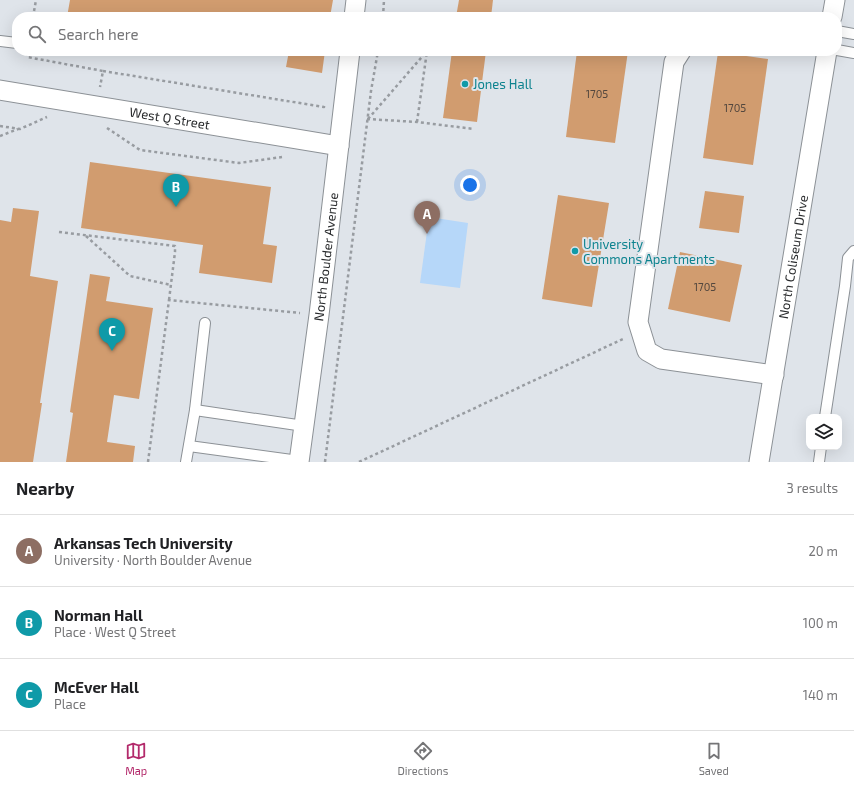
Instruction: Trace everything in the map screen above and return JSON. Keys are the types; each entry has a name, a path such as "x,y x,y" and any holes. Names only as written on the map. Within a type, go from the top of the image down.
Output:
{"street":[{"path":"355,12 356,0"},
{"path":"833,12 835,0"},
{"name":"North Boulder Avenue","path":"299,462 319,315 349,56"},
{"path":"678,56 674,62 638,322 642,336 647,351 662,359 774,375"},
{"name":"North Coliseum Drive","path":"759,462 826,56"},
{"name":"West Q Street","path":"0,90 338,154"}],"lane":[{"path":"842,31 854,34"},
{"path":"0,40 12,42"},
{"path":"842,51 854,53"},
{"path":"825,414 848,258 854,251"},
{"path":"186,462 195,410 205,323"},
{"path":"195,410 304,426"},
{"path":"189,446 299,462"},
{"path":"818,462 820,450"}],"path":[{"path":"34,12 36,0"},
{"path":"383,12 384,0"},
{"path":"325,462 367,119 377,56"},
{"path":"367,119 423,56"},
{"path":"418,122 426,56"},
{"path":"103,70 324,107 325,100"},
{"path":"367,119 418,122 474,129"},
{"path":"103,125 140,150 240,163 286,156"},
{"path":"0,136 20,129"},
{"path":"338,154 361,166"},
{"path":"59,232 175,246 169,300"},
{"path":"86,235 130,276 171,285"},
{"path":"359,462 622,339 642,336"}],"shaded area":[{"path":"429,217 468,223 460,288 420,283"}],"building":[{"path":"70,0 333,0 331,12 68,12"},
{"path":"459,0 493,0 492,12 457,12"},
{"path":"288,56 324,56 322,73 286,67"},
{"name":"Jones Hall","path":"451,56 485,56 477,122 443,118"},
{"path":"576,56 627,56 615,143 566,137"},
{"path":"717,56 747,56 768,59 753,165 703,158"},
{"path":"90,162 271,187 263,244 277,246 272,283 199,273 203,245 81,228"},
{"path":"705,191 744,196 739,233 699,228"},
{"name":"University Commons Apartments","path":"558,195 609,203 592,307 542,299"},
{"path":"13,208 39,211 30,276 58,281 33,462 0,462 0,220 11,222"},
{"name":"University Commons Apartments","path":"680,252 742,265 730,322 668,309"},
{"path":"90,274 110,277 106,301 153,308 139,399 114,395 107,442 135,446 133,462 66,462 73,413 70,412"}],"place":[{"name":"Jones Hall","path":"465,84"},
{"name":"Norman Hall","path":"176,207"},
{"name":"Arkansas Tech University","path":"427,234"},
{"name":"University Commons Apartments","path":"575,251"},
{"name":"McEver Hall","path":"112,351"}]}
